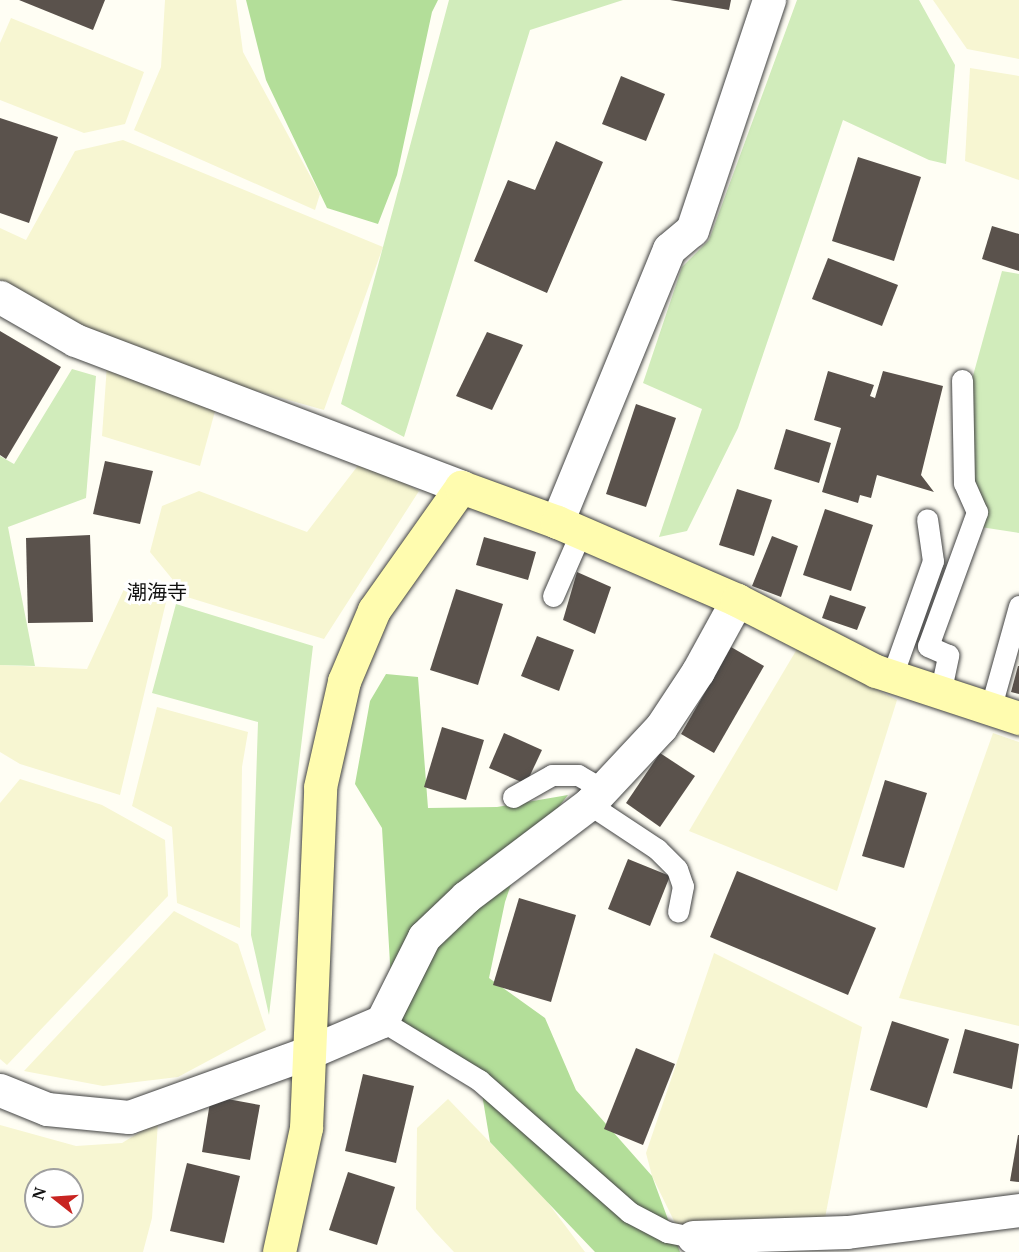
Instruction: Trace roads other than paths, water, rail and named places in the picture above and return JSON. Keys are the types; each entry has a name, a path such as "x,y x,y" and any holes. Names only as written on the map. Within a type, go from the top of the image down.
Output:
{"street":[{"path":"569,527 669,249 692,230 769,0"},
{"path":"0,297 75,340 569,527 736,600 891,676 1004,714"},
{"path":"279,1252 306,1128 312,1051 320,787 344,681 374,610 461,487"},
{"path":"0,1090 47,1109 129,1117 312,1051 382,1021 424,937 466,897 596,796 661,727 698,671 736,600"},
{"path":"693,1237 848,1232 1019,1210"}],"lane":[{"path":"940,694 948,655 928,646 977,512 964,483 962,380"},
{"path":"891,676 933,561 927,519"},
{"path":"553,597 569,527"},
{"path":"1004,714 1019,606"},
{"path":"513,797 552,775 578,775 596,796 677,869 683,886 678,912"},
{"path":"382,1021 479,1080 628,1212 666,1232 693,1237"}],"district":[{"name":"潮海寺","path":"157,591"}]}
